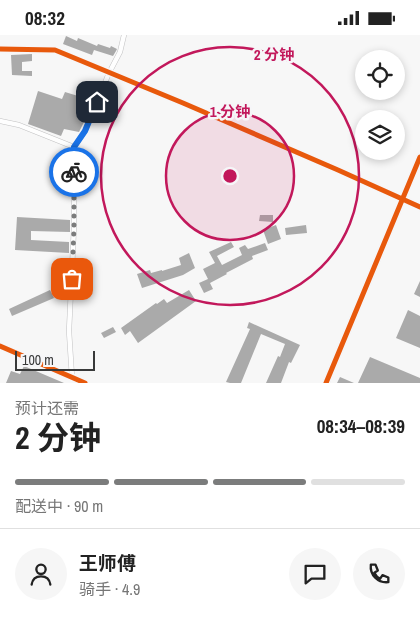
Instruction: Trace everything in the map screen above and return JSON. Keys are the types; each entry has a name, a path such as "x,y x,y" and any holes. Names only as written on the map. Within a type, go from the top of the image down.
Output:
{"street":[{"path":"72,377 69,331 74,227 74,147 85,131 109,73 120,52 124,35"},
{"path":"0,49 55,50 184,103 420,207"},
{"path":"0,121 19,125 74,147"},
{"path":"326,383 420,157"},
{"path":"0,346 86,383"}],"building":[{"path":"66,36 77,41 78,38 97,46 98,44 117,49 113,56 94,50 92,55 63,44"},
{"path":"32,54 32,61 22,62 22,71 32,71 32,76 12,75 11,55"},
{"path":"38,91 62,99 65,92 91,100 88,114 79,132 64,129 61,136 28,124"},
{"path":"260,215 273,215 273,222 259,221"},
{"path":"17,217 70,220 70,232 31,231 31,240 69,242 69,253 15,250"},
{"path":"276,225 281,239 268,244 263,230"},
{"path":"306,225 307,233 286,235 285,228"},
{"path":"231,242 234,247 217,256 222,265 242,255 239,248 245,245 248,249 265,243 268,250 252,256 253,259 210,283 213,289 204,293 199,283 208,279 203,269 215,263 209,252"},
{"path":"189,253 195,268 183,275 142,288 137,274 150,270 151,273 162,271 181,265 179,258"},
{"path":"420,281 420,297 414,294"},
{"path":"50,290 54,298 12,316 9,309"},
{"path":"189,290 196,301 138,343 130,331 125,335 121,328 156,303 164,299 167,303"},
{"path":"408,310 420,316 420,348 396,338"},
{"path":"249,322 300,345 291,363 289,362 281,383 266,383 285,344 261,334 241,383 226,382 250,329 247,328"},
{"path":"113,327 116,332 104,338 101,333"},
{"path":"370,357 420,378 420,383 358,383"},
{"path":"24,366 64,383 6,383 11,371 20,374"},
{"path":"340,377 354,383 337,383"}],"cycle path":[{"path":"0,49 55,50 183,103 420,207"},
{"path":"326,383 420,157"},
{"path":"0,346 85,383"}],"way so far":[{"path":"72,279 74,172"}],"route":[{"path":"74,172 74,147 85,131 97,102"}]}
